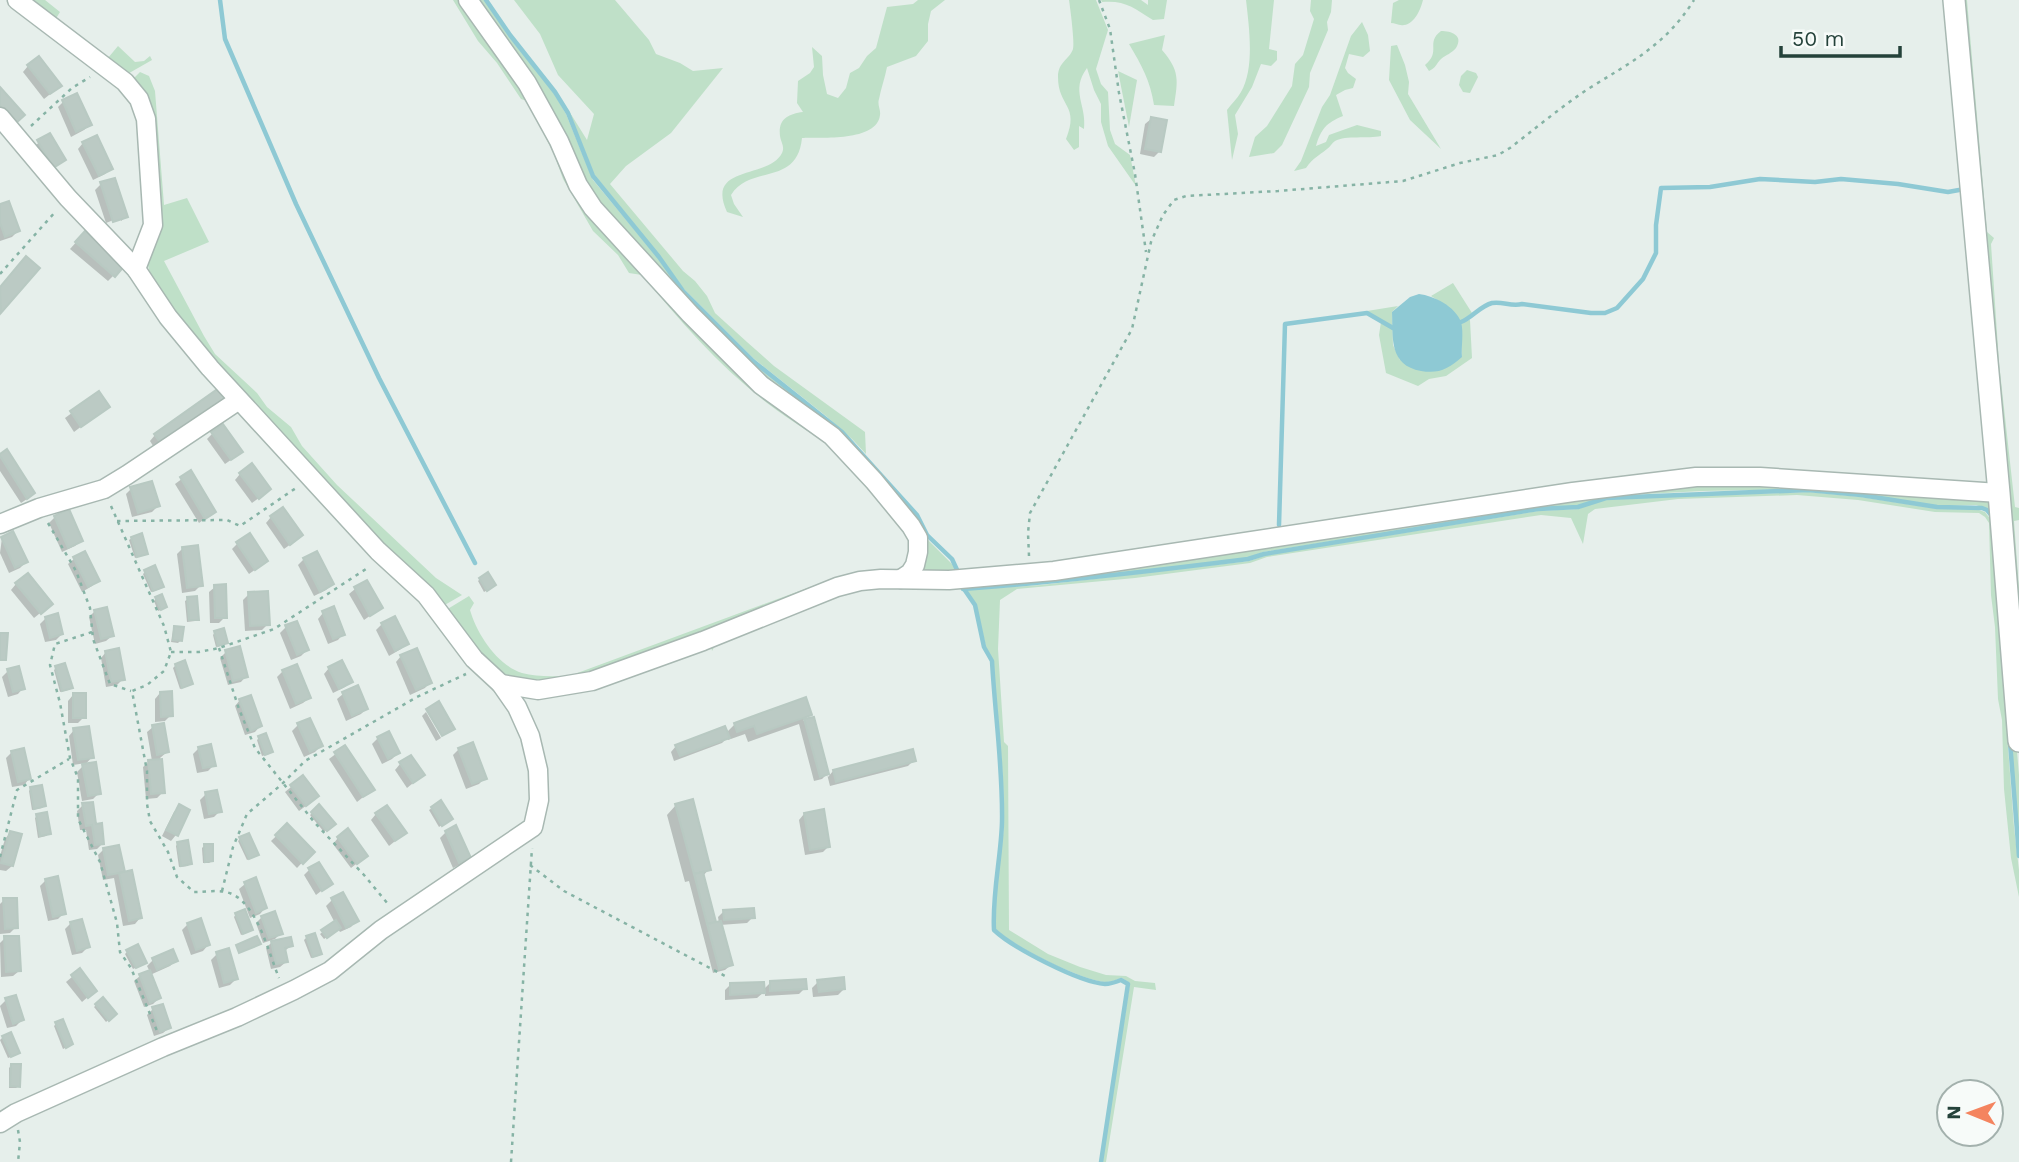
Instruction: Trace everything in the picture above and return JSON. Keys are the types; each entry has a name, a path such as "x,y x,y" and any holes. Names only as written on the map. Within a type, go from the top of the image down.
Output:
{"street":[{"path":"16,0 125,82 139,99 146,119 153,225 136,269"},
{"path":"468,0 527,83 559,141 578,185 593,208 690,314 761,385 832,436 911,526 918,538 918,552 910,573 901,579"},
{"path":"1954,0 2019,741"},
{"path":"0,117 68,198 136,269 168,317 239,400 385,558 426,595 474,659 501,684 517,707 530,736 537,770 539,800 533,827 381,930 330,971 285,995 16,1113 0,1123"},
{"path":"0,524 39,508 104,489 239,400"},
{"path":"501,684 538,690 592,681 703,641 837,587 870,580 949,580 1054,571 1573,492 1696,477 1760,477 1999,492"}],"path":[{"path":"1099,0 1110,29 1147,256"},
{"path":"1019,575 1030,555 1030,513 1132,329 1151,242 1163,215 1174,200 1186,196 1403,181 1460,163 1498,155 1586,91 1646,53 1673,30 1694,0"},
{"path":"15,135 34,124 72,88 105,67"},
{"path":"0,274 68,198"},
{"path":"117,521 227,520 240,527 310,479"},
{"path":"39,508 76,571 90,608 93,639 110,684 132,691 147,685 164,671 171,652 164,626 104,489"},
{"path":"171,652 199,652 219,648 274,629 385,558"},
{"path":"92,632 55,644 50,665 60,703 69,758 78,778 78,819 100,862 117,923 121,952 131,968 163,1047"},
{"path":"219,648 255,748 315,823 364,875 399,918"},
{"path":"222,891 233,847 247,814 305,761 417,697 483,667"},
{"path":"132,691 147,771 150,821 168,852 177,877 194,892 222,891 233,894 247,906 258,924 285,995"},
{"path":"0,858 17,790 69,758"},
{"path":"511,1162 533,827"},
{"path":"530,865 564,891 725,976"},
{"path":"16,1113 20,1142 18,1162"}],"green space":[{"path":"22,0 45,0 60,12 55,20 108,58 118,46 135,62 144,61 150,56 152,60 124,76"},
{"path":"453,0 463,0 521,81 591,210 844,455 749,389 701,342 642,275 629,273 618,255 593,231 563,179 554,154 527,101 521,99 497,63 478,41"},
{"path":"473,0 484,0 509,37 553,92 566,114 593,180 657,257 682,292 752,363 841,433 915,514 926,538 956,571 917,575 918,532 766,384 610,220"},
{"path":"514,0 615,0 649,40 656,54 693,71 723,68 671,133 626,166 610,184 683,271 695,281 707,296 715,313 774,366 865,432 866,454 826,416 753,358 683,288 594,174 569,111 587,140 594,114 558,75 540,34"},
{"path":"918,0 945,0 931,11 928,41 916,56 887,67 877,124 859,134 802,138 798,153 791,163 782,169 749,180 731,195 743,217 727,212 722,197 724,186 731,179 775,161 782,153 782,121 793,114 803,112 797,103 798,81 814,67 812,47 822,56 827,94 838,98 846,88 850,73 859,68 876,48 887,7 913,4"},
{"path":"1069,0 1096,0 1108,30 1096,69 1101,84 1108,92 1110,130 1115,144 1130,155 1136,186 1108,146 1101,122 1101,104 1087,68 1079,91 1084,129 1079,126 1079,147 1074,150 1066,139 1071,119 1061,95 1058,77 1062,64 1073,49"},
{"path":"1101,0 1141,0 1148,5 1148,0 1167,0 1164,19 1153,20 1129,6"},
{"path":"1246,0 1274,0 1269,49 1277,51 1277,60 1271,66 1261,64 1252,87 1235,115 1238,134 1232,160 1227,110 1241,92 1248,71 1250,47"},
{"path":"1311,0 1332,0 1328,30 1310,73 1309,87 1282,145 1274,153 1249,157 1255,137 1267,126 1292,86 1295,64 1303,55 1314,19 1310,11"},
{"path":"1399,0 1423,0 1417,15 1408,24 1391,23 1393,3"},
{"path":"1959,0 1967,0 1987,232 1994,238 1991,244 1999,363 2015,507 2019,508 2019,520 2014,521 2019,588 2019,692"},
{"path":"1362,22 1368,35 1370,51 1363,57 1349,54 1345,68 1356,79 1353,88 1336,95 1343,116 1325,127 1316,146 1326,142 1329,135 1357,125 1381,131 1381,136 1335,141 1306,168 1294,171 1330,95 1351,36"},
{"path":"1441,31 1455,35 1458,44 1429,71 1425,65 1432,55 1434,39"},
{"path":"1165,35 1162,50 1172,64 1176,76 1174,106 1154,105 1145,73 1129,44"},
{"path":"1397,45 1409,82 1408,94 1441,149 1410,120 1389,80 1391,46"},
{"path":"1467,70 1476,73 1478,77 1470,93 1463,92 1459,85 1461,76"},
{"path":"1118,71 1137,80 1129,127"},
{"path":"140,72 149,76 155,91 164,205 187,198 209,242 164,261 215,354 257,393 267,407 291,427 302,446 337,485 436,578 462,595 443,606 385,552 230,384 159,291 146,256 157,225 130,82"},
{"path":"1453,283 1472,313 1462,321 1470,320 1472,358 1446,376 1429,379 1418,386 1386,373 1379,335 1381,322 1387,324 1367,311 1398,306 1392,312 1393,345 1400,360 1462,357 1459,320 1450,309 1431,296"},
{"path":"1726,480 1845,486 1980,499 1993,508 1998,522 2019,775 2019,844 1994,521 1990,510 1976,505 1936,506 1808,489 1605,496 1577,506 1539,508 1263,552 1248,558 1021,584 970,587 898,586 845,591 720,637 712,651 711,646 715,638 839,589 861,583 882,581 955,584 1043,576 1573,496"},
{"path":"1809,492 1939,509 1973,508 1985,512 1991,520 2019,897 2011,858 2004,789 1989,523 1979,513 1935,512 1858,500 1797,495 1678,499 1595,509 1588,514 1583,544 1571,518 1541,515 1267,557 1250,563 1135,578 1017,589 1000,600 998,649 1004,742 1008,746 1009,930 1048,954 1080,967 1106,975 1126,976 1135,981 1155,983 1156,990 1134,987 1106,1162 1102,1162 1130,983 1122,978 1108,982 1081,976 1032,953 996,929 995,902 1004,822 1002,761 993,660 986,647 976,604 966,590 1041,585 1249,561 1267,555 1538,511 1578,509 1606,499"},
{"path":"874,570 905,572 801,597 558,684 506,679 481,661 446,610 469,596 474,603 470,610 478,629 489,648 504,663 522,673 566,676 832,579"}],"water":[{"path":"1419,294 1443,303 1454,311 1461,322 1462,357 1438,371 1421,371 1403,363 1393,341 1392,312 1410,297"}],"building":[{"path":"39,56 62,86 50,94 27,65"},
{"path":"0,87 25,115 16,123 0,106"},
{"path":"77,93 92,125 76,132 62,100"},
{"path":"1151,117 1167,120 1161,152 1145,149"},
{"path":"50,133 66,160 53,168 37,140"},
{"path":"97,135 113,169 99,176 82,142"},
{"path":"115,178 128,217 113,222 100,182"},
{"path":"9,201 20,231 5,237 0,223 0,204"},
{"path":"85,231 125,265 115,277 75,242"},
{"path":"26,256 40,268 1,313 0,287"},
{"path":"219,388 227,399 162,445 154,434"},
{"path":"99,391 110,407 81,427 70,411"},
{"path":"223,424 243,452 231,460 211,432"},
{"path":"7,449 35,493 27,499 0,456"},
{"path":"252,463 271,489 259,499 239,473"},
{"path":"191,470 216,512 205,519 180,477"},
{"path":"152,481 160,506 138,513 130,487"},
{"path":"283,507 303,535 290,545 270,516"},
{"path":"69,509 83,541 68,548 54,516"},
{"path":"13,531 28,562 15,568 1,537"},
{"path":"142,533 148,554 137,557 131,537"},
{"path":"250,533 268,561 255,570 236,542"},
{"path":"198,545 203,586 187,588 182,547"},
{"path":"85,551 100,581 88,587 73,557"},
{"path":"317,551 334,584 320,592 303,558"},
{"path":"155,565 164,587 153,591 144,570"},
{"path":"488,572 496,585 487,591 479,578"},
{"path":"28,573 53,604 41,614 15,583"},
{"path":"367,580 383,608 370,616 354,587"},
{"path":"226,584 227,618 215,618 214,585"},
{"path":"268,591 270,625 250,626 248,592"},
{"path":"162,594 167,607 161,610 155,597"},
{"path":"197,596 199,620 189,620 187,597"},
{"path":"334,606 345,635 333,639 322,611"},
{"path":"107,607 114,636 101,639 94,610"},
{"path":"58,613 63,634 50,638 45,617"},
{"path":"395,616 409,644 395,651 381,623"},
{"path":"297,621 309,650 297,655 285,625"},
{"path":"174,626 184,627 182,641 173,640"},
{"path":"224,628 228,643 218,646 214,631"},
{"path":"0,633 8,633 6,660 0,660"},
{"path":"240,646 248,677 233,681 225,650"},
{"path":"119,648 125,680 111,682 105,651"},
{"path":"417,648 432,683 416,690 400,655"},
{"path":"185,660 193,684 182,688 175,664"},
{"path":"342,660 353,682 339,689 328,667"},
{"path":"65,663 73,688 62,691 55,666"},
{"path":"297,664 311,698 296,704 282,670"},
{"path":"19,666 25,689 13,692 7,669"},
{"path":"358,685 368,709 352,716 342,692"},
{"path":"172,691 173,716 161,717 160,692"},
{"path":"73,693 86,693 86,718 73,718"},
{"path":"251,695 262,726 251,731 239,699"},
{"path":"806,697 812,715 757,734 754,726 737,732 734,723"},
{"path":"439,701 455,729 442,736 426,709"},
{"path":"814,717 829,774 820,777 804,719"},
{"path":"310,718 323,746 310,752 297,723"},
{"path":"164,723 169,752 157,755 152,725"},
{"path":"89,726 94,758 78,760 73,728"},
{"path":"725,726 730,738 680,756 675,745"},
{"path":"389,731 400,753 388,759 377,737"},
{"path":"266,733 273,752 265,755 258,736"},
{"path":"473,742 487,779 472,784 458,748"},
{"path":"211,744 216,766 203,768 198,747"},
{"path":"345,745 375,790 363,797 334,752"},
{"path":"24,748 31,779 18,782 11,751"},
{"path":"913,749 916,761 836,782 833,770"},
{"path":"411,755 425,775 413,783 399,762"},
{"path":"162,759 165,793 151,794 148,760"},
{"path":"96,762 101,794 88,796 82,764"},
{"path":"303,775 319,796 306,806 290,785"},
{"path":"42,785 46,806 34,809 30,787"},
{"path":"217,790 222,812 209,814 205,792"},
{"path":"693,799 711,870 694,874 675,804"},
{"path":"441,800 453,819 442,826 431,807"},
{"path":"93,802 96,824 102,823 104,844 95,845 92,825 86,826 82,803"},
{"path":"179,804 190,810 178,836 166,830"},
{"path":"319,804 336,824 327,831 311,812"},
{"path":"387,805 407,833 395,841 375,813"},
{"path":"824,809 830,847 810,850 804,813"},
{"path":"47,812 51,834 40,836 36,814"},
{"path":"287,823 315,852 303,864 275,835"},
{"path":"456,825 471,858 459,863 445,831"},
{"path":"348,828 368,856 357,864 337,837"},
{"path":"10,831 22,834 13,866 1,863"},
{"path":"249,833 259,855 249,859 239,837"},
{"path":"188,840 192,864 181,866 177,842"},
{"path":"204,844 213,844 213,861 205,862"},
{"path":"119,845 125,872 108,875 103,848"},
{"path":"319,862 333,884 322,891 308,868"},
{"path":"132,870 142,918 129,921 119,873"},
{"path":"703,872 716,922 707,924 694,874"},
{"path":"58,876 66,914 53,917 45,879"},
{"path":"256,877 267,908 256,913 244,882"},
{"path":"343,892 359,921 346,928 331,898"},
{"path":"3,898 17,898 18,928 5,929"},
{"path":"754,908 755,918 724,920 723,910"},
{"path":"245,909 253,930 243,934 235,913"},
{"path":"275,911 283,934 269,938 261,916"},
{"path":"201,918 210,945 196,950 187,923"},
{"path":"82,919 90,947 77,951 70,922"},
{"path":"336,920 341,928 327,938 321,930"},
{"path":"721,921 733,965 719,969 707,924"},
{"path":"315,933 322,954 313,957 306,936"},
{"path":"4,936 19,936 21,971 6,972"},
{"path":"257,936 261,944 239,953 236,945"},
{"path":"291,937 293,946 285,948 288,962 276,964 271,941"},
{"path":"138,944 147,963 136,968 126,950"},
{"path":"229,948 238,979 224,983 216,952"},
{"path":"173,949 178,961 157,970 152,958"},
{"path":"80,968 97,991 88,998 71,975"},
{"path":"150,970 161,998 150,1003 139,974"},
{"path":"844,977 845,989 819,992 817,980"},
{"path":"806,979 807,989 770,991 770,981"},
{"path":"764,982 765,993 730,995 730,983"},
{"path":"16,995 24,1020 13,1024 5,998"},
{"path":"103,997 117,1014 109,1021 95,1004"},
{"path":"163,1004 171,1028 160,1032 152,1007"},
{"path":"63,1019 73,1044 66,1048 55,1022"},
{"path":"11,1032 20,1053 11,1057 2,1036"},
{"path":"11,1064 21,1064 20,1087 10,1086"}],"waterway":[{"path":"220,0 225,39 296,204 379,378 475,563"},
{"path":"486,0 568,113 593,176 683,291 753,361 842,432 917,515 927,535 952,559 958,572"},
{"path":"1461,322 1492,303 1591,313 1605,313 1617,308 1643,279 1656,253 1656,225 1661,188 1710,187 1760,179 1815,182 1841,179 1948,192 1959,190"},
{"path":"1279,525 1285,324 1367,313 1393,328"},
{"path":"963,589 1248,559 1264,554 1538,509 1578,507 1606,498 1808,490 1937,507 1982,508 1992,516"},
{"path":"964,589 975,605 984,647 992,661 1002,802 994,930 1063,971 1094,982 1105,984 1121,980 1128,984 1101,1162"},
{"path":"2010,742 2019,856"}]}
